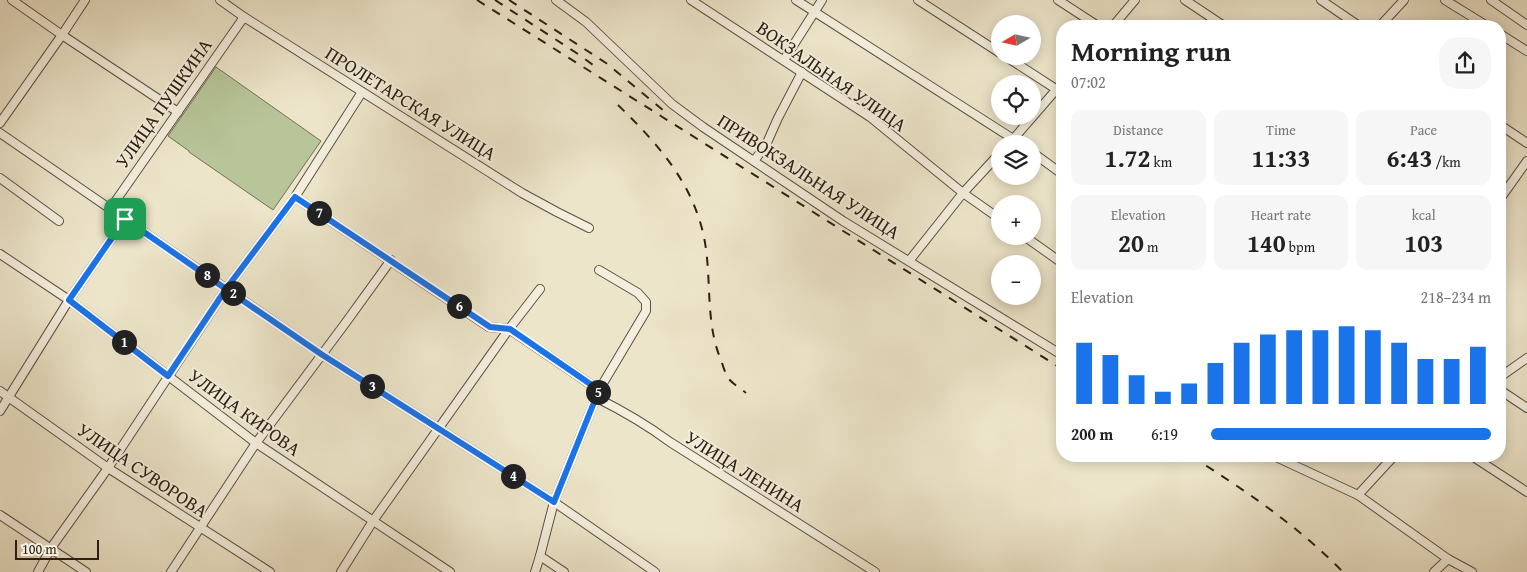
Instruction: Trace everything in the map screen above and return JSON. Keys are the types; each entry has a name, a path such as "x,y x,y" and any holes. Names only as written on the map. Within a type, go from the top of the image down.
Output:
{"street":[{"path":"12,0 178,112"},
{"path":"0,123 62,35 84,0"},
{"name":"ПРОЛЕТАРСКАЯ УЛИЦА","path":"220,0 522,193 590,228"},
{"name":"ПРИВОКЗАЛЬНАЯ УЛИЦА","path":"556,0 586,22 672,104 843,220 1056,351"},
{"name":"ВОКЗАЛЬНАЯ УЛИЦА","path":"691,0 870,118 963,193 991,213"},
{"path":"796,0 1002,135"},
{"path":"784,60 822,0"},
{"path":"918,0 991,47"},
{"path":"1058,0 1089,20"},
{"path":"1118,20 1134,0"},
{"path":"1185,0 1215,20"},
{"path":"1321,0 1350,20"},
{"path":"1386,20 1404,0"},
{"path":"1445,0 1477,20"},
{"path":"1491,0 1527,25"},
{"name":"УЛИЦА ПУШКИНА","path":"110,209 244,17"},
{"path":"1506,38 1527,51"},
{"path":"1020,65 1056,86"},
{"path":"754,161 766,145 802,72"},
{"path":"38,572 51,548 108,468 226,289 295,197 362,92"},
{"path":"1017,135 1056,94"},
{"path":"1506,129 1527,143"},
{"path":"0,134 321,354 554,502 655,572"},
{"path":"1041,159 1056,170"},
{"path":"1506,191 1527,161"},
{"path":"909,261 963,193 991,163"},
{"path":"0,178 60,221"},
{"name":"УЛИЦА ЛЕНИНА","path":"295,197 490,327 510,329 638,421 876,572"},
{"path":"0,411 69,300 125,219"},
{"path":"1037,245 1056,259"},
{"name":"УЛИЦА КИРОВА","path":"0,254 69,300 256,443 450,572"},
{"path":"171,572 256,443 391,260"},
{"path":"534,572 554,502 598,394 646,311 646,302 638,293 599,270"},
{"path":"341,572 374,521 540,289"},
{"path":"1506,373 1527,358"},
{"name":"УЛИЦА СУВОРОВА","path":"0,391 108,468 270,572"},
{"path":"1506,394 1527,408"},
{"path":"1287,462 1358,495 1448,558 1472,572"},
{"path":"1358,495 1388,462"},
{"path":"1481,462 1527,492"},
{"path":"0,515 86,572"},
{"path":"540,556 564,572"},
{"path":"1434,572 1448,558"}],"green space":[{"path":"216,67 321,141 273,210 168,136"}],"railway":[{"path":"477,0 1056,365"},
{"path":"495,0 593,65"},
{"path":"509,0 606,63 669,115"},
{"path":"618,105 668,160 687,190 695,207 705,242 710,310 716,344 728,378 746,393"},
{"path":"1200,462 1232,482 1290,524 1343,572"}],"route":[{"path":"125,219 69,300 168,376 226,289 321,354 554,502 599,390 510,329 490,327 295,197 226,289 125,219"}]}
